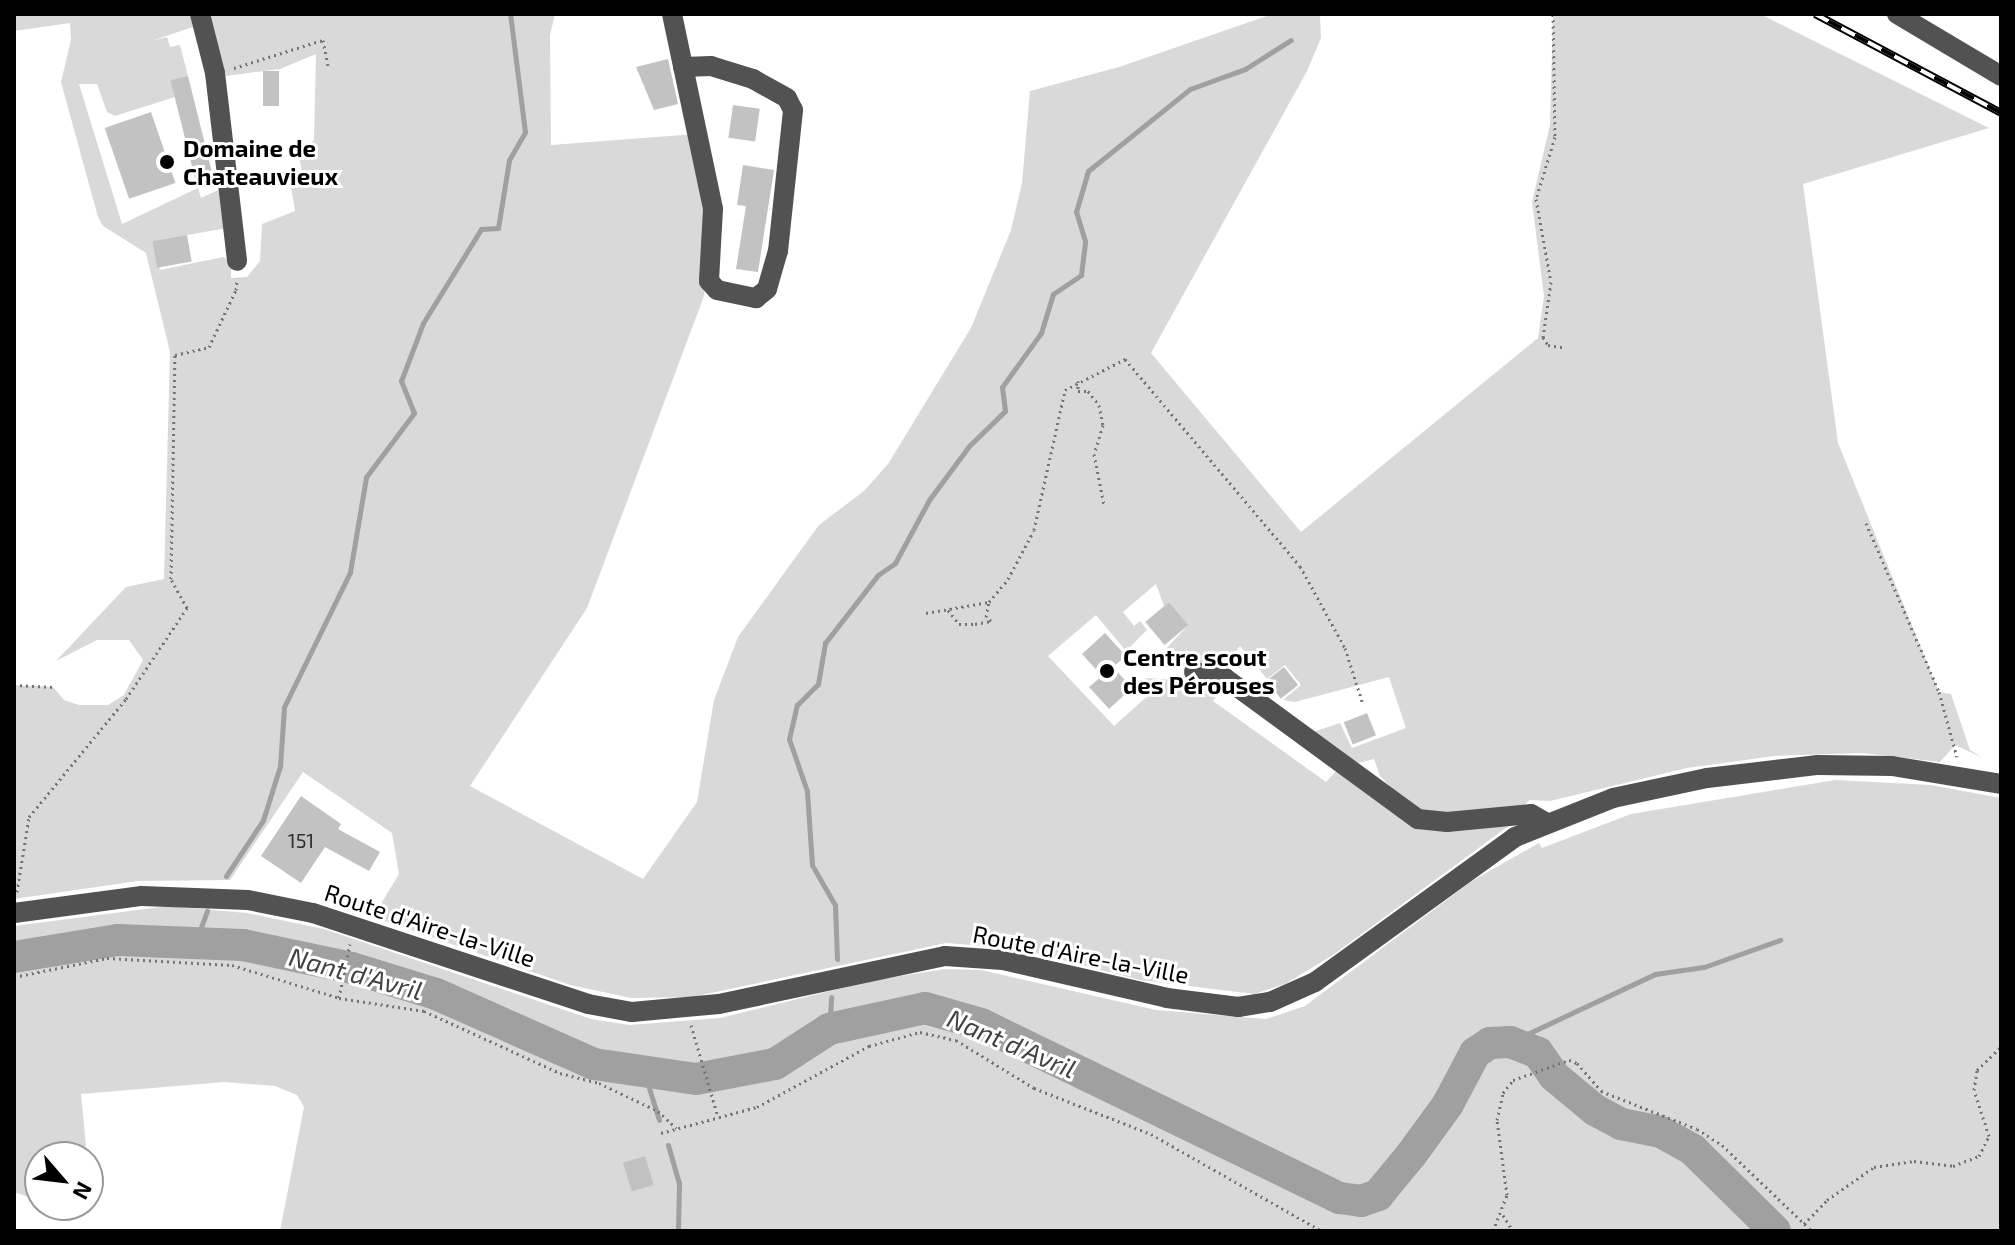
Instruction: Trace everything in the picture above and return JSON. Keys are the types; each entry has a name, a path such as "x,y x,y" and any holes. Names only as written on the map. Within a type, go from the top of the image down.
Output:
{"street":[{"path":"200,14 215,73 237,261"},
{"path":"672,14 683,67 713,209 709,281 717,290 756,298 767,289 778,251 793,110 787,98 753,79 711,66 683,67"},
{"path":"1897,14 2001,76"},
{"path":"1194,672 1225,678 1418,819 1447,822 1531,814 1545,822"},
{"name":"Route d'Aire-la-Ville","path":"16,912 142,896 248,900 313,913 588,1004 632,1012 719,1004 945,956 1003,960 1167,998 1238,1007 1270,1002 1315,982 1484,858 1545,822 1656,788 1790,768 1892,766 2001,784"}],"path":[{"path":"1553,14 1555,137 1536,199 1551,282 1543,337 1548,345 1566,348"},
{"path":"215,73 323,40 328,66"},
{"path":"16,912 19,860 29,817 126,699 187,608 171,579 175,355 209,347 236,290 237,261"},
{"path":"947,609 959,624 991,621 986,617 989,602 1034,530 1065,390 1125,359 1300,566 1345,648 1363,704"},
{"path":"1078,381 1078,391 1088,391 1099,405 1103,425 1094,454 1104,505"},
{"path":"1866,523 1924,652 1955,745"},
{"path":"926,613 989,602"},
{"path":"14,685 53,687"},
{"path":"14,977 107,958 161,957 232,965 339,998 424,1011 642,1103 658,1111 676,1128"},
{"path":"339,998 350,957"},
{"path":"661,1133 757,1107 836,1062 905,1034 920,1032 956,1040 1034,1088 1151,1134 1322,1231"},
{"path":"693,1035 718,1117"},
{"path":"1804,1224 1827,1200 1874,1167 1914,1161 1953,1166 1979,1156 1989,1136 1974,1090 1977,1070 2001,1047"},
{"path":"1493,1231 1503,1215 1507,1195 1497,1120 1513,1080 1569,1060 1601,1091 1697,1129 1722,1145 1812,1231"},
{"path":"1503,1215 1513,1231"}],"shaded area":[{"path":"14,14 190,14 193,27 151,41 167,37 170,47 180,45 188,76 171,81 175,97 115,116 107,112 97,84 79,84 122,224 198,188 201,198 223,188 227,228 154,241 160,270 223,257 231,261 231,278 247,277 260,261 262,224 295,211 289,174 302,171 298,152 314,140 316,54 280,69 226,76 209,14 555,14 550,35 551,145 696,134 709,213 704,296 587,608 470,786 643,879 697,802 714,700 738,637 819,525 864,491 888,464 971,328 1011,230 1022,183 1030,91 1119,67 1273,14 1320,14 1321,38 1307,71 1151,353 1301,532 1538,338 1544,296 1532,202 1550,125 1553,14 1760,14 1989,128 1803,184 1838,443 1939,692 1951,694 1970,750 1983,758 1955,745 1940,762 1862,753 1774,756 1687,768 1550,801 1529,800 1514,822 1333,955 1285,984 1254,994 1140,980 1020,949 946,943 692,997 631,998 570,985 373,917 399,874 392,833 303,772 230,880 138,881 14,899 14,685 53,687 64,700 79,705 108,705 124,695 143,660 129,640 97,640 56,661 126,587 164,579 170,352 146,253 103,226 98,217 61,82 71,40 70,23 14,31","holes":["1156,584 1164,606 1169,602 1188,625 1153,663 1224,668 1240,646 1267,679 1285,665 1301,685 1283,700 1295,702 1389,677 1406,728 1352,748 1340,723 1310,733 1358,763 1374,759 1380,776 1400,797 1422,810 1337,770 1326,782 1213,701 1225,683 1145,678 1151,693 1114,726 1048,656 1096,615 1126,651 1147,630 1140,621 1134,626 1123,612"]},
{"path":"1835,780 1931,785 2001,798 2001,1231 280,1231 304,1107 297,1095 275,1086 224,1082 81,1094 85,1141 24,1141 24,1195 14,1192 14,926 168,906 247,913 324,929 591,1019 630,1025 720,1018 875,980 945,969 981,970 1156,1010 1266,1019 1305,1006 1472,881 1539,843 1542,848 1631,814"}],"building":[{"path":"668,59 678,104 654,110 636,67"},
{"path":"263,71 279,71 279,106 263,106"},
{"path":"188,76 215,183 197,187 171,80"},
{"path":"733,105 760,109 755,141 728,138"},
{"path":"151,112 175,183 129,199 105,128"},
{"path":"743,165 774,170 758,272 736,269 746,206 737,205"},
{"path":"187,235 192,262 157,268 153,241"},
{"path":"1169,602 1188,625 1165,645 1145,622"},
{"name":"Centre scout des Pérouses","path":"1105,633 1126,656 1113,667 1132,688 1109,709 1089,687 1102,676 1082,654"},
{"path":"1284,667 1298,685 1281,699 1267,681"},
{"path":"1367,713 1376,735 1353,745 1344,722"},
{"path":"301,796 341,824 338,829 380,852 369,871 325,847 301,883 261,856"},
{"path":"645,1156 654,1185 632,1191 623,1163"}],"waterway":[{"path":"226,876 263,820 280,766 284,707 350,572 366,477 414,413 401,381 423,323 481,229 498,228 509,160 525,132 510,14"},
{"path":"837,959 835,905 812,865 807,791 789,739 797,705 818,684 825,643 878,575 895,563 929,500 969,446 1005,411 1002,387 1041,333 1053,294 1081,275 1085,241 1076,212 1088,171 1190,89 1245,69 1291,40"},
{"path":"196,941 207,911"},
{"name":"Nant d'Avril","path":"14,957 118,940 243,945 352,968 436,994 594,1064 696,1079 775,1064 829,1029 925,1008 981,1024 1340,1198 1361,1201 1378,1195 1411,1155 1448,1104 1475,1053 1490,1043 1510,1042 1538,1053 1554,1076 1595,1110 1621,1124 1661,1132 1693,1150 1775,1231"},
{"path":"1510,1042 1655,974 1704,967 1780,940"},
{"path":"829,1029 831,997"},
{"path":"645,1075 659,1120"},
{"path":"668,1145 679,1183 678,1231"}],"railway":[{"path":"1815,14 2001,113"}],"place":[{"name":"Domaine de Chateauvieux","path":"167,162"},
{"name":"Centre scout des Pérouses","path":"1107,671"}]}
